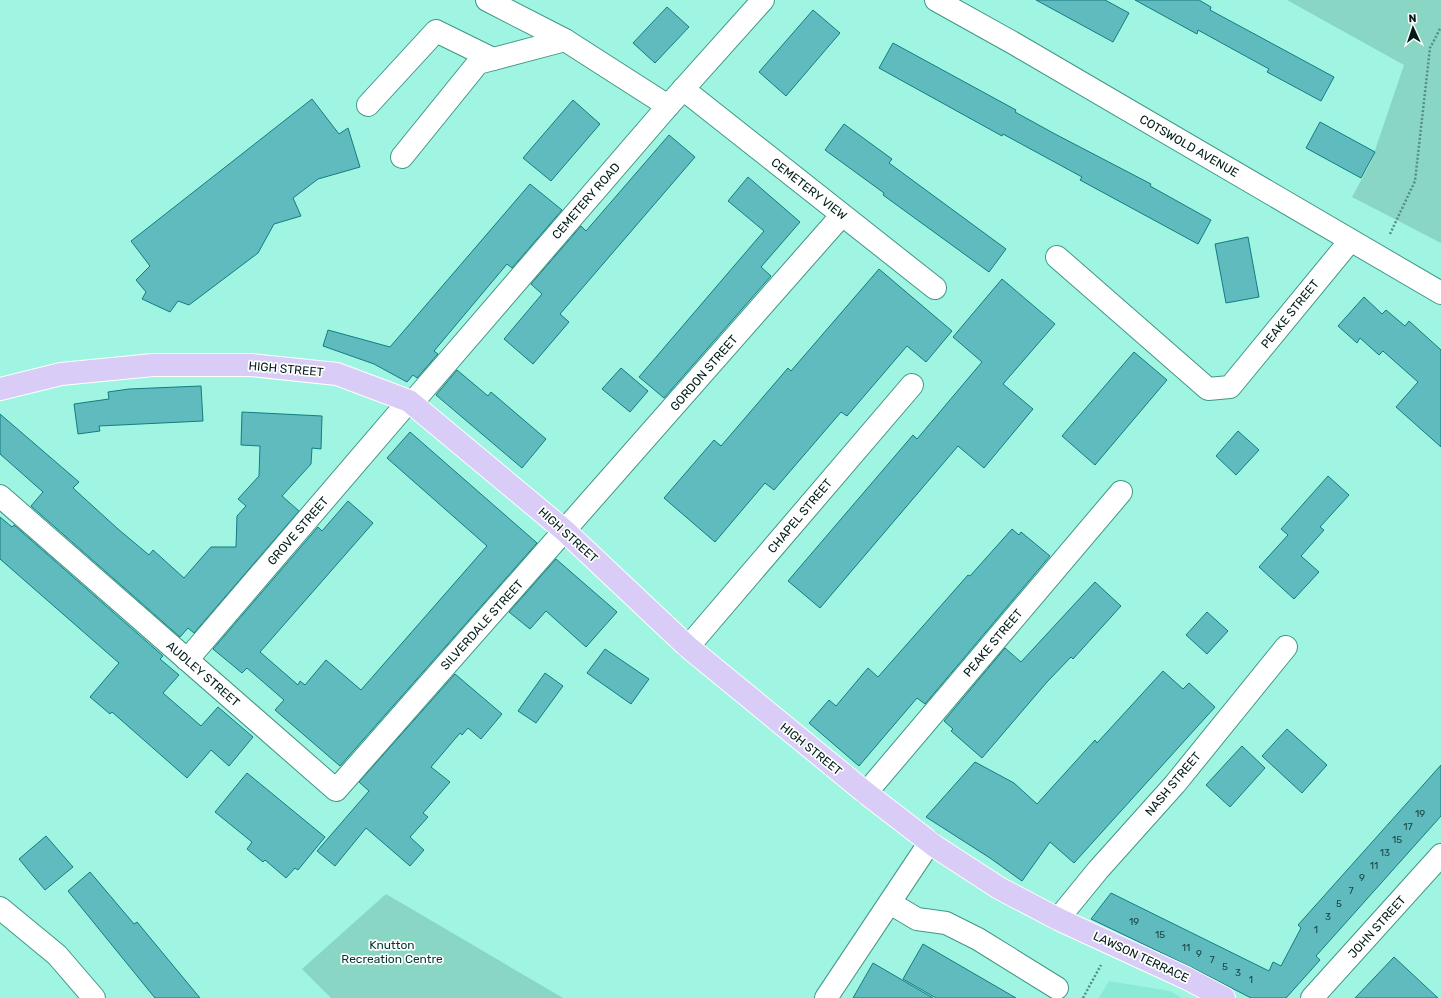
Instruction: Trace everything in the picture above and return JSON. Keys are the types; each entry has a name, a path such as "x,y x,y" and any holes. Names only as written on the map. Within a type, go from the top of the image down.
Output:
{"main road":[{"name":"HIGH STREET","path":"0,389 61,374 152,365 252,365 337,374 410,402 565,531 688,647 866,793 930,842 999,888 1058,919"},
{"name":"LAWSON TERRACE","path":"1058,919 1224,998"}],"street":[{"path":"487,0 565,40 668,106"},
{"name":"CEMETERY ROAD","path":"410,402 668,106 763,0"},
{"name":"COTSWOLD AVENUE","path":"936,0 1015,44 1441,293"},
{"path":"368,105 436,31 493,59"},
{"path":"402,157 478,63 565,40"},
{"name":"CEMETERY VIEW","path":"683,89 935,288"},
{"name":"GORDON STREET","path":"565,531 842,215"},
{"name":"PEAKE STREET","path":"1057,257 1208,389 1230,387 1350,241"},
{"name":"CHAPEL STREET","path":"688,647 912,385"},
{"name":"GROVE STREET","path":"187,660 410,402"},
{"name":"PEAKE STREET","path":"866,793 1121,492"},
{"name":"AUDLEY STREET","path":"0,496 336,790 398,718"},
{"name":"SILVERDALE STREET","path":"398,718 565,531"},
{"name":"NASH STREET","path":"1058,919 1098,870 1175,784 1286,647"},
{"path":"826,998 930,842"},
{"name":"JOHN STREET","path":"1312,998 1441,855"},
{"path":"890,903 917,919 946,923 978,939 1057,988"},
{"path":"0,908 57,955 94,998"}],"path":[{"path":"1378,257 1415,181 1430,48 1441,27"},
{"path":"1083,998 1113,944"}],"shaded area":[{"path":"1109,981 1170,991 1182,998 1099,998"}],"green space":[{"path":"1287,0 1441,0 1441,243 1352,197 1371,162 1404,65"},
{"name":"Knutton Recreation Centre","path":"386,894 563,998 331,998 302,969"}],"building":[{"path":"1036,0 1105,0 1129,13 1113,42"},
{"path":"1135,0 1199,0 1211,7 1210,10 1334,77 1321,101 1267,72 1269,69 1198,30 1197,34"},
{"path":"667,7 689,27 655,63 633,43"},
{"path":"813,10 840,33 786,96 759,72"},
{"path":"893,43 1016,110 1015,112 1055,134 1151,184 1150,186 1211,220 1198,244 1080,180 1082,177 1003,134 1002,136 879,68"},
{"path":"312,99 339,134 348,128 360,167 318,179 293,198 301,216 274,224 258,253 189,305 178,301 170,312 142,299 146,292 136,280 150,266 131,241"},
{"path":"573,100 600,124 551,181 523,158"},
{"path":"1320,122 1375,152 1361,178 1306,148"},
{"path":"844,124 892,159 889,163 1006,249 989,272 883,195 884,193 825,150"},
{"path":"669,135 695,157 560,314 569,322 533,364 504,339 542,294 531,284 581,226 586,231"},
{"path":"748,177 800,222 761,267 771,276 664,398 639,377 764,231 728,201"},
{"path":"530,184 562,210 512,268 507,264 434,351 438,354 417,378 413,375 407,382 374,364 323,346 328,330 390,347"},
{"path":"1248,237 1259,297 1226,303 1215,244"},
{"path":"879,269 952,331 926,362 907,346 847,416 841,412 774,490 765,483 715,542 664,498 714,440 721,446 788,368 791,371"},
{"path":"1002,279 1055,324 1003,384 1033,409 984,468 958,446 820,608 788,581 913,435 917,439 982,362 953,337"},
{"path":"1364,297 1382,314 1386,310 1405,326 1409,321 1441,350 1441,447 1396,407 1418,382 1383,351 1379,355 1360,338 1357,343 1338,326"},
{"path":"1134,352 1167,380 1095,465 1062,436"},
{"path":"621,368 648,391 630,412 602,389"},
{"path":"457,370 488,396 491,392 546,439 522,468 436,395"},
{"path":"201,386 203,421 99,426 100,431 78,434 74,404 109,399 108,392 129,389"},
{"path":"242,412 322,416 321,449 312,448 311,464 282,496 299,511 194,633 188,628 180,637 31,506 43,492 0,454 0,414 79,482 73,488 118,529 149,555 153,550 184,578 211,547 236,547 237,516 246,506 238,499 259,476 260,446 241,445"},
{"path":"1238,431 1259,450 1236,475 1216,456"},
{"path":"410,432 537,543 340,766 275,710 284,700 247,668 242,673 213,649 318,527 322,531 348,501 373,523 260,652 298,685 300,681 305,685 326,660 361,690 487,546 387,458"},
{"path":"1328,476 1349,495 1320,527 1324,530 1301,556 1319,572 1294,599 1259,567 1288,535 1281,529"},
{"path":"0,517 12,527 14,525 163,656 160,659 179,675 163,693 201,726 218,707 253,737 229,766 211,750 187,778 112,712 110,714 90,697 119,663 0,559"},
{"path":"1012,529 1019,535 1021,532 1050,556 925,704 917,698 859,766 809,723 829,700 836,706 868,668 878,677 968,575 970,576"},
{"path":"556,559 617,612 586,647 546,611 530,629 509,612"},
{"path":"1095,582 1121,606 1073,659 1071,657 1047,682 982,758 951,731 953,729 944,721 1005,648 1021,662"},
{"path":"1207,612 1228,631 1207,654 1186,635"},
{"path":"605,649 649,679 631,704 587,673"},
{"path":"1163,671 1183,689 1189,683 1215,707 1074,863 1050,842 1022,881 990,858 926,817 975,762 1014,783 1037,804 1095,740 1097,743"},
{"path":"545,673 563,686 536,723 518,711"},
{"path":"455,674 502,714 481,739 468,728 462,735 460,733 431,767 450,782 423,813 428,817 410,837 424,850 410,866 366,828 335,866 317,851 369,791 359,782"},
{"path":"1287,729 1327,765 1302,793 1262,756"},
{"path":"1242,746 1265,768 1230,807 1206,785"},
{"path":"1441,765 1441,816 1316,956 1320,960 1286,998 1251,998 1191,967 1091,919 1111,893 1269,971 1273,962 1281,966 1301,928 1298,925"},
{"path":"247,773 325,837 298,870 295,868 286,878 265,860 263,862 247,849 252,842 215,812"},
{"path":"46,836 73,867 45,890 19,859"},
{"path":"90,872 134,924 137,922 200,998 155,998 68,891"},
{"path":"923,944 1016,998 936,998 903,979"},
{"path":"1394,957 1438,998 1355,998"},
{"path":"873,963 933,998 853,998"}]}
